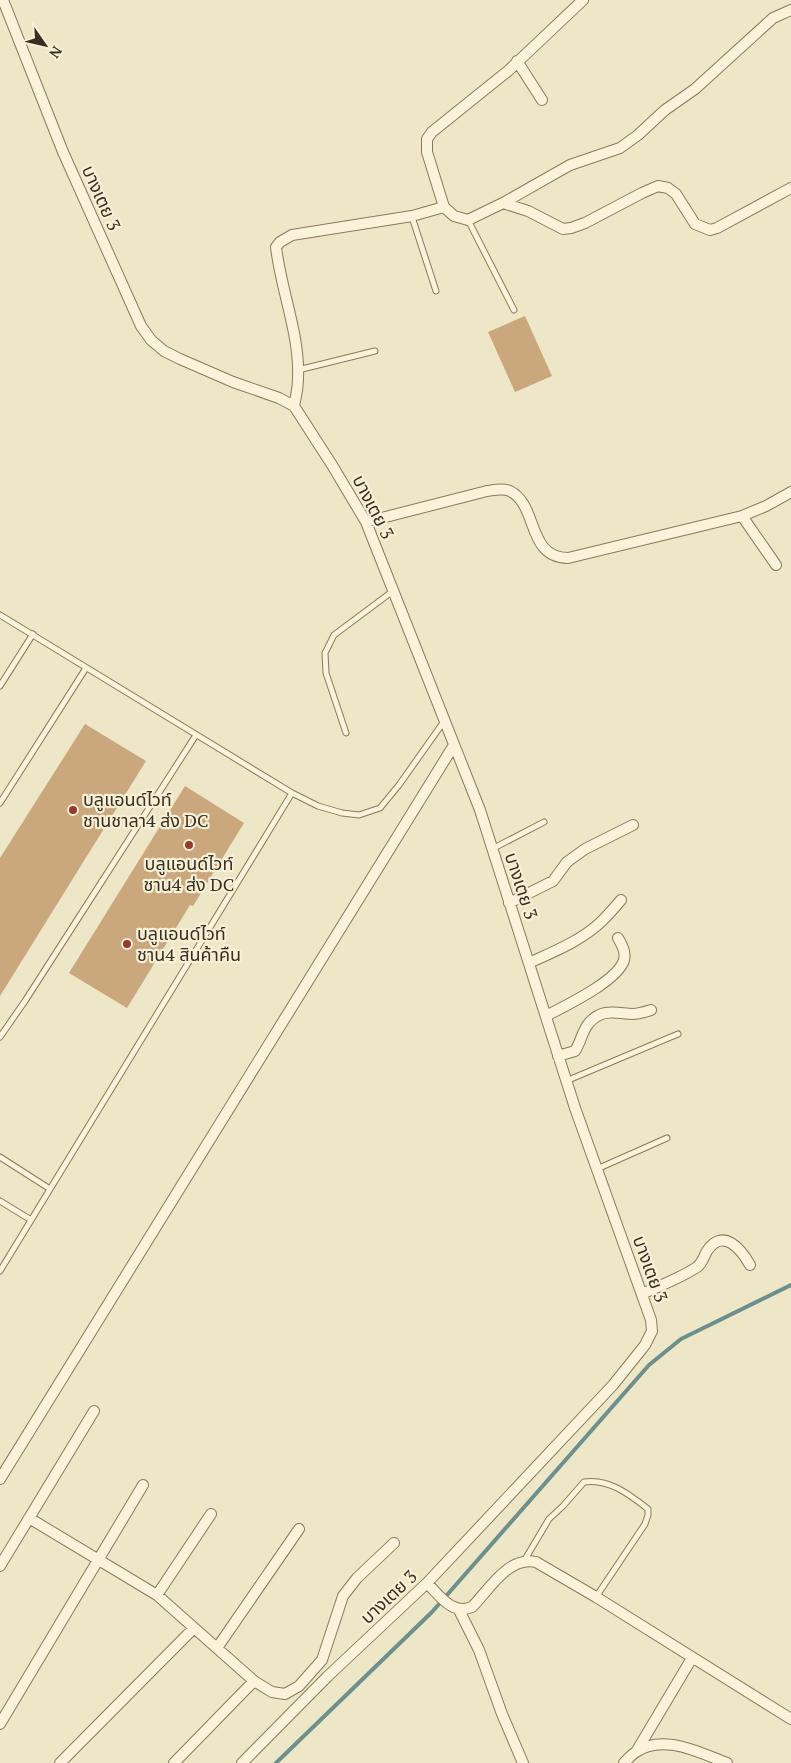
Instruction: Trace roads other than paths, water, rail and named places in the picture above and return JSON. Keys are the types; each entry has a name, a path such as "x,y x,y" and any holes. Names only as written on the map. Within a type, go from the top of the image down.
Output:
{"street":[{"path":"583,0 517,62 432,132 427,139 427,152 444,206 454,216 468,220 503,203 570,165 620,148 638,135 665,110 695,89 773,18 791,10"},
{"name":"บางเตย 3","path":"2,1 63,152 141,326 158,346 180,360 233,382 279,398 294,406 366,522 480,810 566,1081 651,1320 652,1331 646,1345 613,1385 428,1583 328,1676 242,1763"},
{"path":"517,62 542,100"},
{"path":"503,203 528,211 563,229 585,223 658,186 668,188 676,194 694,224 710,230 791,188"},
{"path":"294,406 298,370 295,342 276,248 280,242 292,234 412,216 444,206"},
{"path":"366,522 499,489 509,491 522,502 544,549 560,558 568,558 742,516 766,506 791,492"},
{"path":"742,516 776,565"},
{"path":"0,1478 454,745"},
{"path":"509,903 553,881 567,862 585,849 633,824"},
{"path":"529,963 569,945 585,935 603,920 620,900"},
{"path":"546,1016 608,980 620,969 624,959 624,951 618,938"},
{"path":"558,1056 574,1051 590,1022 600,1016 609,1012 640,1014 651,1010"},
{"path":"642,1294 696,1269 703,1262 707,1251 721,1240 730,1241 750,1264"},
{"path":"0,1566 94,1411"},
{"path":"0,1724 143,1485"},
{"path":"157,1595 211,1514"},
{"path":"29,1518 157,1595 254,1681 272,1692 285,1694 300,1686 322,1660 343,1596 357,1578 394,1543"},
{"path":"217,1648 299,1529"},
{"path":"454,1608 464,1610 472,1607 506,1570 516,1564 530,1561 546,1567 596,1597 791,1719"},
{"path":"428,1583 454,1608 479,1650 502,1714 523,1763"},
{"path":"60,1763 194,1628"},
{"path":"624,1763 635,1752 692,1658"},
{"path":"174,1763 254,1681"},
{"path":"635,1752 652,1745 664,1744 691,1750 727,1763"}],"lane":[{"path":"412,216 436,291"},
{"path":"468,220 514,310"},
{"path":"298,370 374,351"},
{"path":"346,733 326,673 325,653 334,635 394,590"},
{"path":"0,615 292,794 318,806 342,813 359,815 380,808 399,785 445,720"},
{"path":"0,686 33,634"},
{"path":"0,803 86,668"},
{"path":"0,1037 196,735"},
{"path":"0,1271 292,794"},
{"path":"492,849 544,822"},
{"path":"566,1081 678,1034"},
{"path":"596,1169 667,1138"},
{"path":"0,1158 50,1189"},
{"path":"0,1201 31,1220"},
{"path":"524,1562 549,1519 584,1482 597,1481 613,1485 648,1509 648,1515 645,1524 596,1597"}],"waterway":[{"path":"276,1763 432,1612 649,1365 681,1339 791,1285"}],"place":[{"name":"บลูแอนด์ไวท์ ชานชาลา4 ส่ง DC","path":"73,810"},
{"name":"บลูแอนด์ไวท์ ชาน4 ส่ง DC","path":"189,845"},
{"name":"บลูแอนด์ไวท์ ชาน4 สินค้าคืน","path":"127,944"}]}
